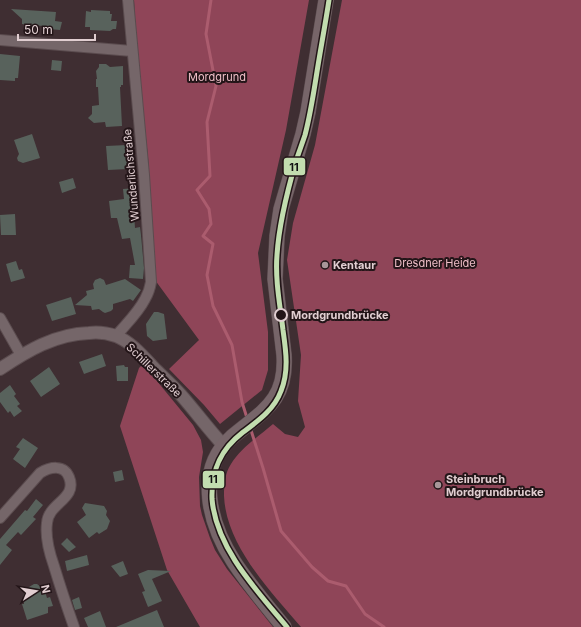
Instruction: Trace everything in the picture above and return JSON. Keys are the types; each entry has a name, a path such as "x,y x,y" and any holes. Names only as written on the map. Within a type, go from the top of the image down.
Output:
{"main road":[{"path":"284,627 253,589 224,546 212,509 209,494 209,480 217,456 228,442 267,408 281,387 285,366 275,279 277,236 281,209 308,112 326,0"}],"street":[{"name":"Wunderlichstraße","path":"116,336 140,308 148,293 151,282 144,175 128,0"},
{"path":"0,40 132,51"},
{"path":"0,318 21,355"},
{"name":"Schillerstraße","path":"0,369 21,355 60,337 72,334 95,332 116,336 138,352 228,442"},
{"path":"0,518 40,473 46,469 57,468 65,471 69,476 71,490 50,514 47,521 47,541 58,583 74,627"}],"green space":[{"name":"Mordgrund","path":"134,0 309,0 286,130 258,253 268,332 268,370 262,390 220,424 169,369 199,340 155,280 148,157 137,53"},
{"name":"Dresdner Heide","path":"342,0 581,0 581,627 301,627 264,583 241,549 233,532 227,514 224,487 227,471 235,458 245,447 273,424 285,434 298,437 305,427 298,401 301,355 287,260 293,223 315,145"},
{"path":"143,364 193,425 201,440 203,452 199,477 200,506 210,538 215,550 227,569 273,627 200,627 167,570 120,426 139,368"}],"building":[{"path":"11,9 56,12 55,21 62,22 60,30 34,25 30,28 27,25 22,24 22,19"},
{"path":"91,10 110,11 110,14 112,14 111,21 117,21 116,29 110,31 90,30 90,27 85,27 86,11 91,12"},
{"path":"0,54 20,56 18,78 15,78 15,81 0,80"},
{"path":"52,60 62,61 61,71 51,70"},
{"path":"99,64 106,64 110,67 123,66 123,85 120,87 122,126 106,127 105,122 94,123 88,118 92,114 92,106 99,105 98,87 96,87 96,71"},
{"path":"32,134 40,158 23,163 18,161 17,158 19,154 14,140"},
{"path":"130,145 130,155 127,156 128,169 108,170 106,146"},
{"path":"73,178 76,188 62,193 59,182"},
{"path":"136,188 138,197 133,198 135,228 140,227 144,268 143,279 129,278 130,265 135,265 130,238 122,239 117,218 111,218 109,201 124,199 123,189"},
{"path":"15,214 16,235 1,235 0,215"},
{"path":"16,261 19,270 22,269 25,278 11,282 6,264"},
{"path":"100,278 104,280 106,285 125,279 141,290 133,301 130,299 113,304 113,309 105,313 99,309 92,310 91,306 75,305 87,295 86,291 94,289 93,284 95,280"},
{"path":"71,297 76,314 52,321 46,305"},
{"path":"154,312 164,314 167,339 153,341 147,336 146,324"},
{"path":"102,354 106,366 84,374 79,362"},
{"path":"124,365 125,367 128,367 128,381 117,381 116,366"},
{"path":"49,367 60,384 41,397 30,381"},
{"path":"10,385 16,394 14,396 20,404 17,406 22,411 14,417 10,411 8,413 0,402 0,393"},
{"path":"23,438 38,448 25,468 13,459 20,449 16,447"},
{"path":"122,470 124,480 115,482 113,472"},
{"path":"36,499 43,505 33,517 36,519 21,535 18,532 6,545 12,550 0,565 0,539 25,510 27,511"},
{"path":"85,503 104,506 107,511 106,515 110,521 107,529 99,534 97,532 89,538 77,522 86,515 82,508"},
{"path":"67,538 76,547 69,552 61,544"},
{"path":"87,555 89,565 67,571 65,561"},
{"path":"123,561 128,574 120,577 111,566"},
{"path":"148,570 171,571 152,579 162,601 148,607 142,592 145,591 138,574"},
{"path":"34,584 37,584 42,589 44,588 47,598 50,597 53,606 48,607 48,613 27,620 22,604 24,604 24,590"},
{"path":"79,597 82,608 75,610 72,600"},
{"path":"157,610 164,627 116,627"},
{"path":"100,611 106,627 88,627 84,618"}],"waterway":[{"path":"211,0 206,34 216,86 207,122 210,176 197,190 209,209 211,224 203,236 213,244 207,275 213,306 232,345 242,402 247,418"},
{"path":"250,427 281,531 312,567 328,581 346,586 365,614 384,627"}],"transit line":[{"name":"11","path":"287,627 251,584 230,552 221,535 215,517 212,489 215,470 223,454 234,440 270,409 278,398 284,383 286,361 277,283 278,243 287,196 296,161 305,135 313,99 329,0"}],"place":[{"name":"Kentaur","path":"325,265"},
{"name":"Mordgrundbrücke","path":"281,315"},
{"name":"Steinbruch Mordgrundbrücke","path":"438,485"}]}
